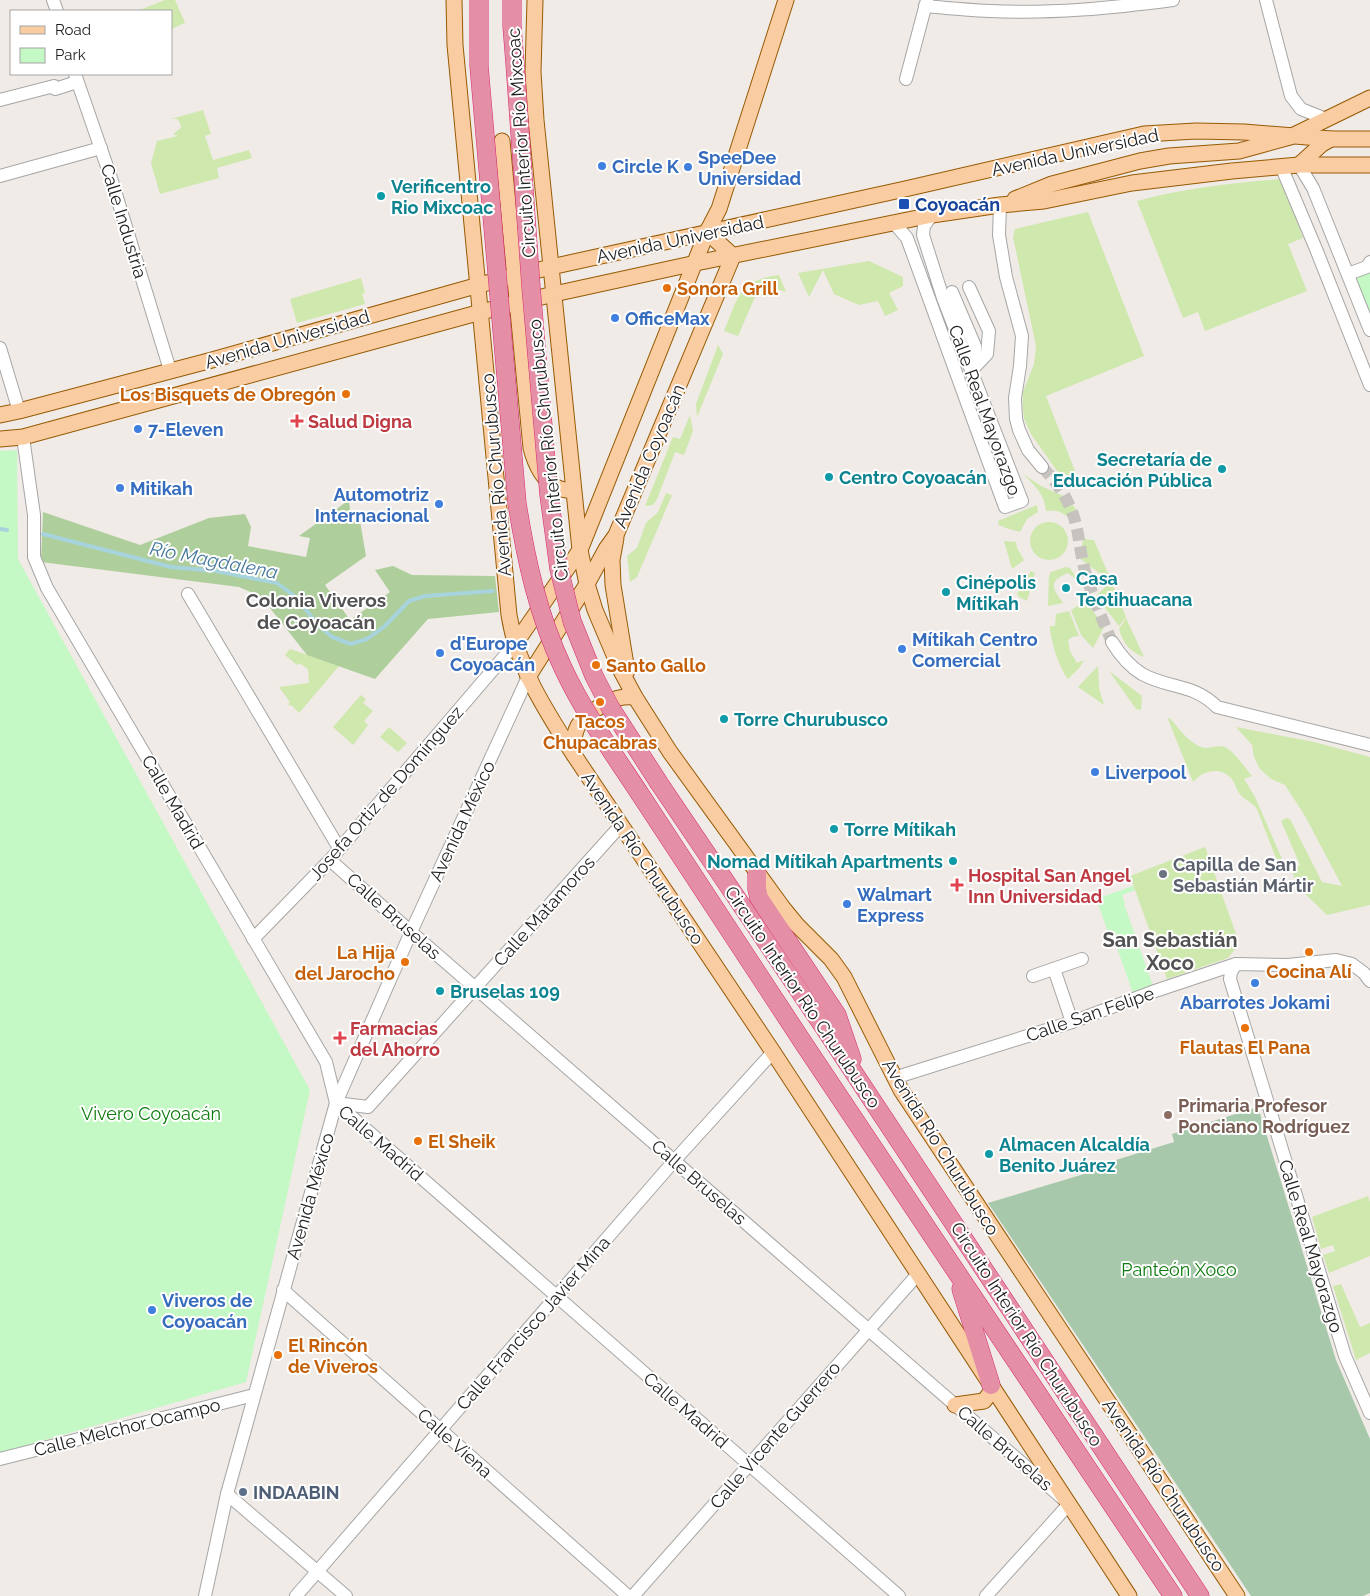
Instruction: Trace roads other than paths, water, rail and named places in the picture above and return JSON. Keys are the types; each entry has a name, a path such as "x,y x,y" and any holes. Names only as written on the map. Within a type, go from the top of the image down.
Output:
{"highway":[{"name":"Circuito Interior Río Mixcoac","path":"479,0 480,66 498,295"},
{"name":"Circuito Interior Río Mixcoac","path":"512,0 513,45 532,287"},
{"name":"Circuito Interior Río Churubusco","path":"532,287 549,495 559,568 564,595 594,676 610,707 659,782 1200,1596"},
{"name":"Circuito Interior Río Churubusco","path":"498,295 517,503 523,540 532,583 547,631 567,676 586,711 640,794 1173,1596"},
{"path":"757,873 759,898 837,1016 858,1079"},
{"path":"949,1261 962,1290 991,1385"}],"main road":[{"name":"Avenida Río Churubusco","path":"454,0 455,45 510,615 515,644 528,677 574,755 773,1052 1129,1596"},
{"name":"Avenida Río Churubusco","path":"535,0 533,72 536,120 580,550 595,610 620,669 632,693 670,752 757,873 797,924 831,959 844,977 894,1078 1232,1592"},
{"name":"Avenida Coyoacán","path":"515,644 580,550 707,232 719,209 786,0"},
{"path":"1000,205 1052,184 1140,161 1169,156 1239,151 1290,137 1370,98"},
{"path":"462,119 472,131 482,138 502,141 524,134 536,120"},
{"name":"Avenida Universidad","path":"0,415 222,358 479,285 551,267 1144,134 1205,131 1331,139 1370,139"},
{"path":"1299,164 1322,144 1331,139"},
{"path":"502,141 531,448 542,473 554,486 559,489 573,491"},
{"name":"Avenida Universidad","path":"0,439 23,437 481,312 554,294 932,215 1044,201 1132,183 1299,164 1370,165"},
{"path":"707,232 733,256"},
{"name":"Avenida Coyoacán","path":"528,677 587,584 606,548 616,535 733,256"},
{"path":"574,755 576,731 583,718 616,698 632,693 612,585 612,560 616,535"},
{"path":"956,1405 984,1401 991,1392 991,1385"}],"street":[{"path":"906,79 926,3 990,11 1038,11 1088,9 1173,0"},
{"path":"1266,0 1291,96 1301,109 1326,119"},
{"path":"0,100 54,86 55,89 77,82 75,76"},
{"name":"Calle Industria","path":"75,76 101,148 170,370"},
{"path":"0,176 101,148"},
{"path":"1299,164 1313,188 1370,330"},
{"path":"1281,166 1370,385"},
{"name":"Calle Real Mayorazgo","path":"1000,205 999,235 1006,277 1022,336 1015,398 1016,419 1028,450 1042,466"},
{"name":"Calle Real Mayorazgo","path":"894,223 906,235 942,298 974,368 1022,501 1005,507 942,298 923,235 924,226 932,215"},
{"path":"1348,274 1367,267 1370,262"},
{"path":"969,287 990,331 987,354 974,368"},
{"path":"0,348 19,411"},
{"name":"Calle Madrid","path":"23,437 34,515 34,550 36,562 48,588 326,1062 336,1103 899,1596"},
{"path":"188,594 339,848"},
{"path":"1112,642 1118,652 1132,667 1141,673 1162,682 1192,690 1206,697 1217,707 1370,745"},
{"name":"Josefa Ortiz de Domínguez","path":"253,938 330,860 515,644"},
{"name":"Avenida México","path":"205,1596 227,1494 336,1103 411,932 528,677"},
{"name":"Calle Matamoros","path":"336,1103 368,1107 621,825"},
{"name":"Calle Bruselas","path":"330,860 1069,1504"},
{"path":"1033,976 1082,959"},
{"name":"Calle San Felipe","path":"894,1078 1072,1022 1152,992 1236,964 1288,965 1336,960 1359,968 1370,980"},
{"name":"Calle Real Mayorazgo","path":"1236,964 1231,972 1230,979 1251,1051 1345,1356 1370,1412"},
{"path":"1054,969 1072,1022"},
{"name":"Calle Francisco Javier Mina","path":"296,1596 674,1160 773,1052"},
{"name":"Calle Vicente Guerrero","path":"633,1596 918,1274"},
{"name":"Calle Viena","path":"283,1290 628,1596"},
{"name":"Calle Melchor Ocampo","path":"0,1459 254,1395"},
{"path":"227,1494 346,1596"},
{"path":"986,1596 1069,1504"}],"waterway":[{"name":"Río Magdalena","path":"0,529 7,530"},
{"name":"Río Magdalena","path":"43,534 171,567 216,571 277,583 297,598 317,624 332,637 351,644 367,639 385,626 409,601 425,596 493,591"}],"tunnel":[{"path":"1042,467 1059,487 1072,511 1088,580 1112,642"}],"place":[{"name":"Circle K","path":"602,166"},
{"name":"SpeeDee Universidad","path":"688,167"},
{"name":"Verificentro Rio Mixcoac","path":"381,196"},
{"name":"Coyoacán","path":"904,204"},
{"name":"Sonora Grill","path":"667,288"},
{"name":"OfficeMax","path":"615,318"},
{"name":"Los Bisquets de Obregón","path":"346,394"},
{"name":"Salud Digna","path":"297,421"},
{"name":"7-Eleven","path":"138,429"},
{"name":"Secretaría de Educación Pública","path":"1222,469"},
{"name":"Centro Coyoacán","path":"829,477"},
{"name":"Mitikah","path":"120,488"},
{"name":"Automotriz Internacional","path":"439,504"},
{"name":"Casa Teotihuacana","path":"1066,588"},
{"name":"Cinépolis Mítikah","path":"946,592"},
{"name":"Mítikah Centro Comercial","path":"902,649"},
{"name":"d'Europe Coyoacán","path":"440,653"},
{"name":"Santo Gallo","path":"596,665"},
{"name":"Tacos Chupacabras","path":"600,702"},
{"name":"Torre Churubusco","path":"724,719"},
{"name":"Liverpool","path":"1095,772"},
{"name":"Torre Mítikah","path":"834,829"},
{"name":"Nomad Mítikah Apartments","path":"953,861"},
{"name":"Capilla de San Sebastián Mártir","path":"1163,874"},
{"name":"Hospital San Angel Inn Universidad","path":"957,885"},
{"name":"Walmart Express","path":"847,904"},
{"name":"Cocina Alí","path":"1309,952"},
{"name":"La Hija del Jarocho","path":"405,962"},
{"name":"Abarrotes Jokami","path":"1255,983"},
{"name":"Bruselas 109","path":"440,991"},
{"name":"Flautas El Pana","path":"1245,1028"},
{"name":"Farmacias del Ahorro","path":"340,1038"},
{"name":"Primaria Profesor Ponciano Rodríguez","path":"1168,1115"},
{"name":"El Sheik","path":"418,1141"},
{"name":"Almacen Alcaldía Benito Juárez","path":"989,1154"},
{"name":"Viveros de Coyoacán","path":"152,1310"},
{"name":"El Rincón de Viveros","path":"278,1355"},
{"name":"INDAABIN","path":"243,1492"}],"district":[{"name":"Colonia Viveros de Coyoacán","path":"316,611"},
{"name":"San Sebastián Xoco","path":"1170,952"}],"park label":[{"name":"Vivero Coyoacán","path":"151,1113"},
{"name":"Panteón Xoco","path":"1179,1269"}]}
